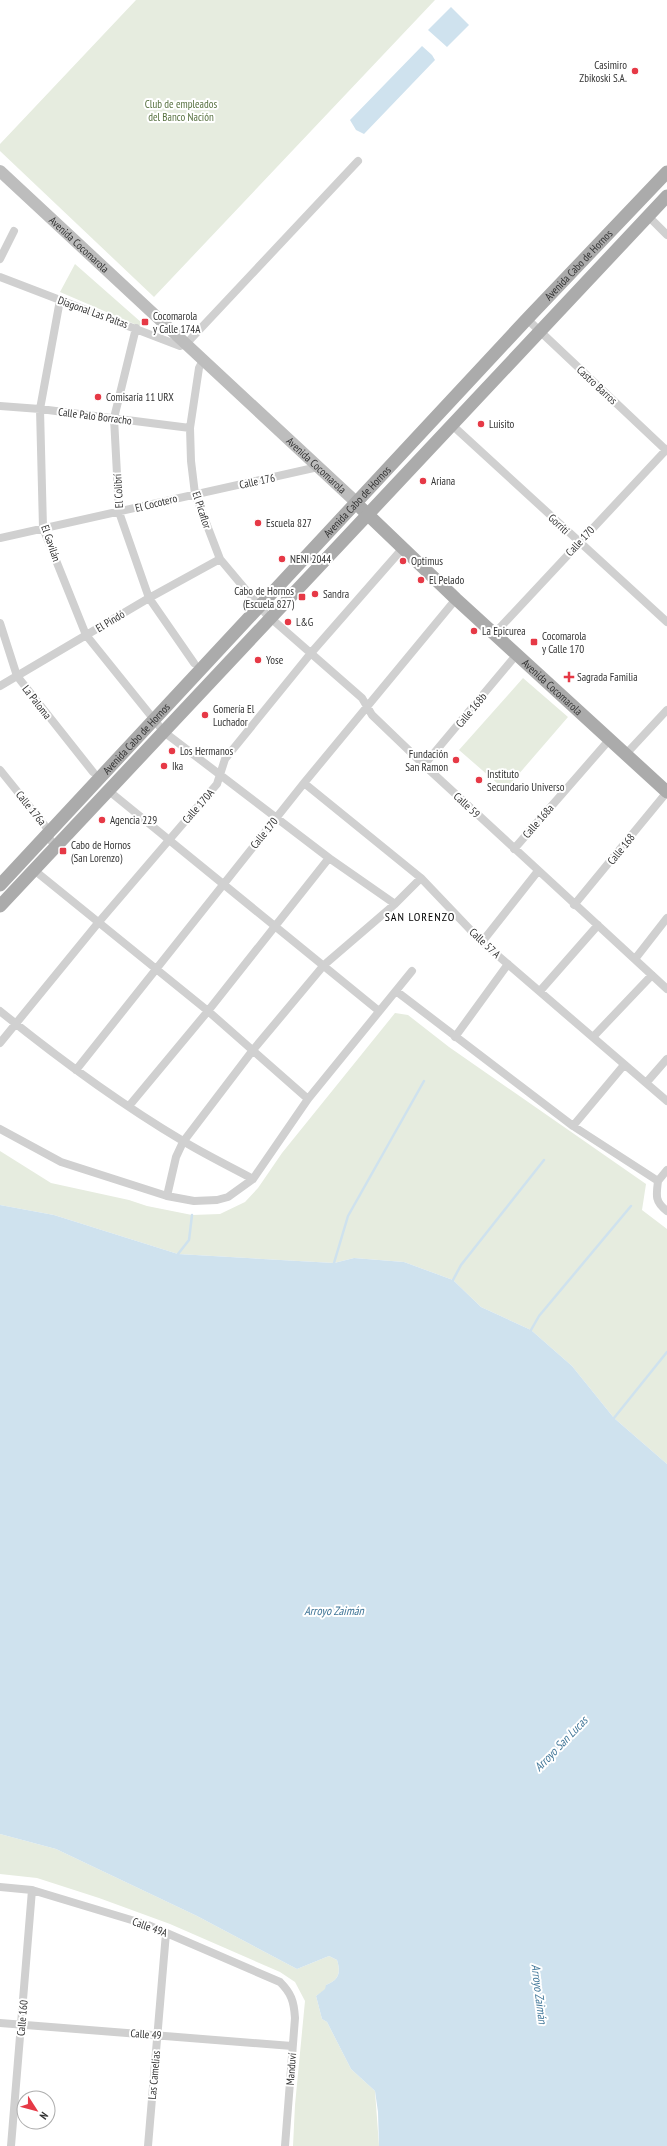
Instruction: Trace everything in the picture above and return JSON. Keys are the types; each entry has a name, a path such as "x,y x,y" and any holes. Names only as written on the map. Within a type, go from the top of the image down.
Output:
{"main road":[{"name":"Avenida Cocomarola","path":"0,171 357,503 456,599 667,792"},
{"name":"Avenida Cabo de Hornos","path":"0,885 527,319 667,172"},
{"name":"Avenida Cabo de Hornos","path":"0,906 667,196"}],"street":[{"path":"186,344 358,161"},
{"path":"648,216 667,235"},
{"path":"0,259 14,231"},
{"name":"Diagonal Las Paltas","path":"0,277 180,346 186,344"},
{"name":"El Gavilán","path":"60,300 40,409 43,528 86,635 164,732 329,858 395,904"},
{"name":"Castro Barros","path":"527,319 667,450"},
{"name":"El Colibrí","path":"136,328 114,418 119,512 149,598 194,663"},
{"name":"El Picaflor","path":"203,360 199,368 190,428 195,494 220,558 270,618"},
{"name":"Calle Palo Borracho","path":"0,406 40,409 190,428"},
{"name":"Gorriti","path":"452,425 667,622"},
{"name":"Calle 170","path":"494,634 667,450"},
{"name":"Calle 176","path":"195,494 318,467"},
{"name":"El Cocotero","path":"0,538 195,494"},
{"name":"Calle 170A","path":"0,1042 98,923 217,784 225,759 311,653 403,548"},
{"name":"El Pindó","path":"0,686 220,558"},
{"name":"Calle 170","path":"76,1070 155,968 304,783 456,599"},
{"name":"Calle 59","path":"270,618 362,698 372,715 424,765 574,905 598,925 667,989"},
{"name":"La Paloma","path":"0,623 17,676 92,772"},
{"name":"Calle 168b","path":"424,765 517,654"},
{"path":"626,754 667,710"},
{"name":"Calle 168a","path":"514,849 610,739"},
{"name":"Calle 176a","path":"0,770 50,832 49,838 56,847"},
{"name":"Calle 57 A","path":"304,783 421,878 482,942 667,1101"},
{"path":"109,790 168,840 379,1011"},
{"name":"Calle 168","path":"574,905 667,792"},
{"path":"129,1106 208,1012 329,858"},
{"path":"34,870 254,1050 308,1099"},
{"path":"482,942 538,871"},
{"path":"167,1196 176,1157 184,1142 254,1050 324,965 395,904 421,878"},
{"path":"635,959 667,918"},
{"path":"540,991 598,925"},
{"path":"455,1037 508,964"},
{"path":"0,1129 61,1162 167,1196 194,1201 217,1200 228,1197 253,1179 308,1099 412,971"},
{"path":"593,1037 652,975"},
{"path":"396,991 573,1126 658,1181"},
{"path":"0,1011 76,1070 129,1106 184,1142 253,1179"},
{"path":"646,1083 667,1059"},
{"path":"573,1126 624,1065"},
{"path":"667,1170 658,1181 656,1195 659,1205 667,1211"},
{"name":"Calle 49A","path":"0,1886 32,1890 148,1925 280,1982 290,1993"},
{"name":"Calle 160","path":"11,2146 32,1890"},
{"name":"Las Camelias","path":"148,2146 166,1933"},
{"name":"Manduví","path":"285,2146 295,2018 294,2002 290,1993"},
{"name":"Calle 49","path":"0,2023 292,2046"}],"green space":[{"name":"Club de empleados del Banco Nación","path":"136,0 435,0 154,297 0,151 0,144"},
{"path":"75,264 142,323 139,326 60,292"},
{"path":"523,678 568,717 505,790 459,750"},
{"path":"395,1013 408,1015 449,1047 646,1184 642,1210 667,1229 667,1464 614,1418 572,1366 531,1330 481,1307 453,1280 404,1262 354,1258 334,1263 178,1254 54,1215 0,1205 0,1151 51,1183 129,1200 147,1206 192,1215 220,1214 245,1202 258,1188 282,1153"},
{"path":"0,1834 56,1849 197,1916 297,1969 329,1956 337,1960 339,1969 338,1976 334,1981 326,1985 326,1989 316,1996 322,2019 327,2022 351,2069 375,2091 379,2146 293,2146 295,2105 305,2001 295,1982 280,1972 170,1924 99,1898 37,1878 0,1874"}],"water":[{"path":"451,7 469,25 447,47 428,30"},
{"path":"422,46 432,55 435,60 364,134 356,130 350,120"},
{"name":"Arroyo Zaimán","path":"0,1205 54,1215 178,1254 334,1263 354,1258 404,1262 453,1280 481,1307 531,1330 572,1366 614,1418 667,1464 667,2146 379,2146 378,2112 375,2091 351,2069 327,2022 322,2019 316,1996 325,1989 326,1985 334,1981 338,1976 339,1969 337,1960 329,1956 297,1969 197,1916 56,1849 0,1834"}],"waterway":[{"path":"334,1263 348,1216 424,1081"},
{"path":"453,1280 461,1265 544,1160"},
{"path":"531,1330 539,1316 631,1206"},
{"path":"178,1254 189,1240 192,1215"},
{"path":"614,1418 667,1352"}],"place":[{"name":"Casimiro Zbikoski S.A.","path":"635,71"},
{"name":"Cocomarola y Calle 174A","path":"145,322"},
{"name":"Comisaría 11 URX","path":"98,397"},
{"name":"Luisito","path":"481,424"},
{"name":"Ariana","path":"423,481"},
{"name":"Escuela 827","path":"258,523"},
{"name":"NENI 2044","path":"282,559"},
{"name":"Optimus","path":"403,561"},
{"name":"El Pelado","path":"421,580"},
{"name":"Sandra","path":"315,594"},
{"name":"Cabo de Hornos (Escuela 827)","path":"302,597"},
{"name":"L&G","path":"288,622"},
{"name":"La Epicurea","path":"474,631"},
{"name":"Cocomarola y Calle 170","path":"534,642"},
{"name":"Yose","path":"258,660"},
{"name":"Sagrada Familia","path":"569,677"},
{"name":"Gomería El Luchador","path":"205,715"},
{"name":"Los Hermanos","path":"172,751"},
{"name":"Fundación San Ramon","path":"456,760"},
{"name":"Ika","path":"164,766"},
{"name":"Instituto Secundario Universo","path":"479,780"},
{"name":"Agencia 229","path":"102,820"},
{"name":"Cabo de Hornos (San Lorenzo)","path":"63,851"}],"district":[{"name":"SAN LORENZO","path":"420,917"}],"water label":[{"name":"Arroyo San Lucas","path":"561,1744"}]}
